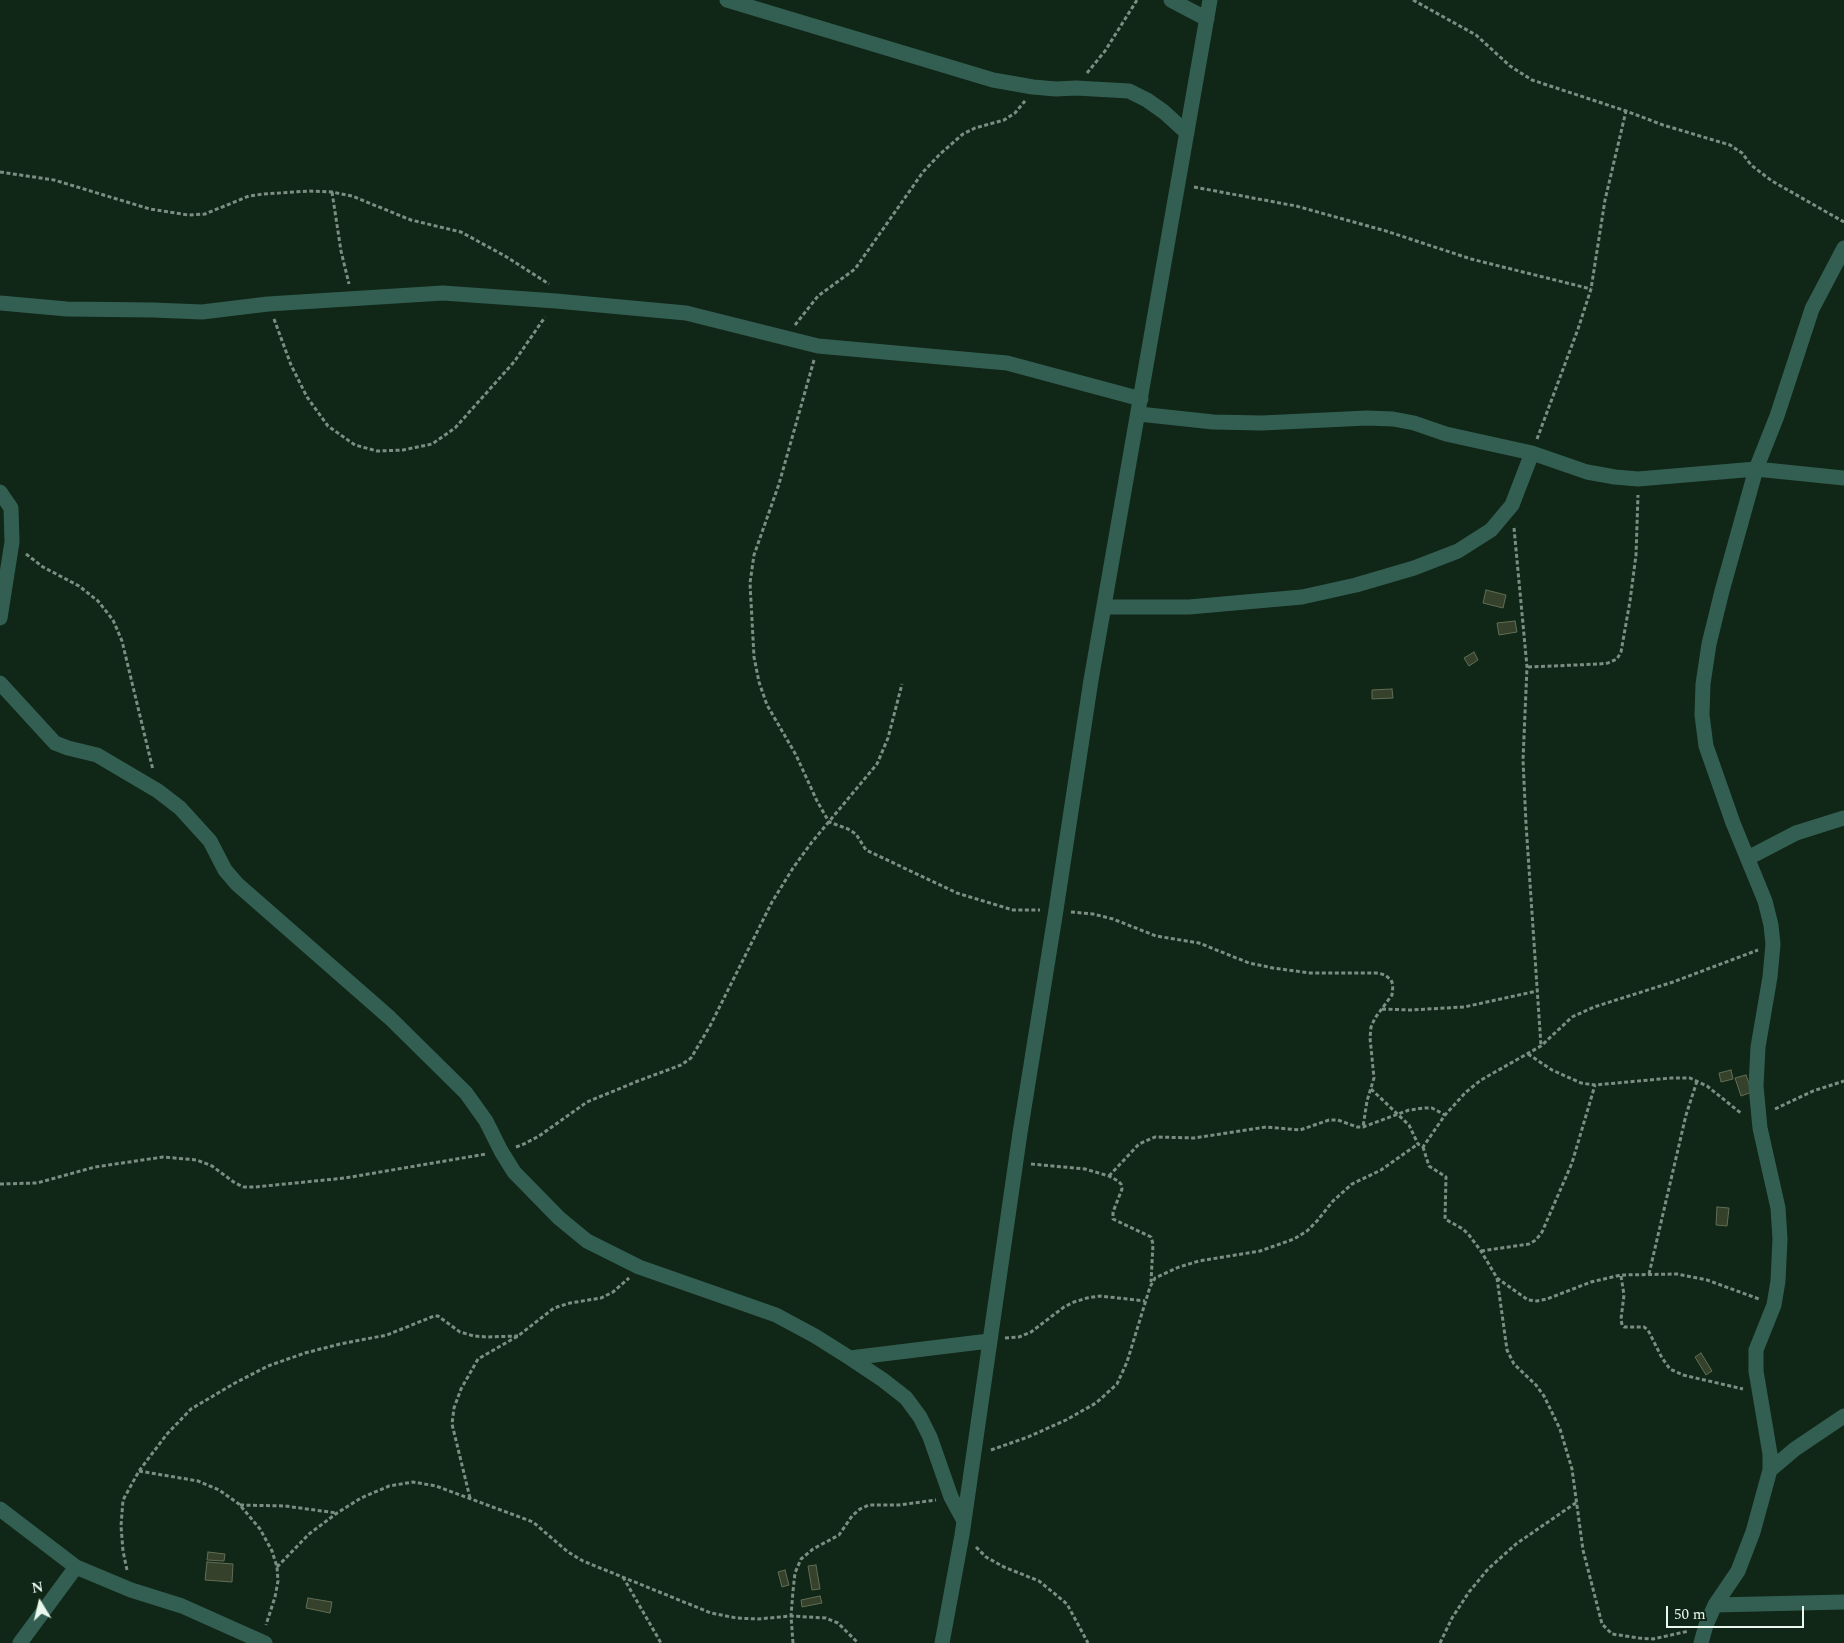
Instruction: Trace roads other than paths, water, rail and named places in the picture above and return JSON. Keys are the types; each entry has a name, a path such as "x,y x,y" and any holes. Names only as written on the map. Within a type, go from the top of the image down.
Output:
{"street":[{"path":"727,0 993,80 1056,89 1076,88 1129,91 1147,100 1164,112 1187,133"},
{"path":"1171,0 1207,19"},
{"path":"942,1643 963,1528 1016,1163 1091,680 1210,0"},
{"path":"1701,1643 1706,1625 1715,1605 1738,1571 1753,1532 1770,1470 1770,1454 1758,1392 1756,1350 1774,1305 1778,1281 1780,1239 1778,1208 1759,1122 1756,1086 1758,1047 1770,977 1773,944 1771,925 1765,901 1716,778 1706,746 1702,715 1704,684 1709,644 1756,469 1777,416 1812,309 1844,248"},
{"path":"0,303 67,309 202,312 268,304 443,294 556,301 686,313 818,346 1007,363 1140,407 1213,422 1262,423 1368,418 1393,419 1414,423 1455,436 1532,453 1587,472 1615,478 1638,479 1756,469 1844,478"},
{"path":"1104,607 1189,607 1302,597 1356,585 1414,568 1458,551 1491,530 1512,505 1532,453"},
{"path":"0,492 11,508 12,542 0,618"},
{"path":"0,683 55,743 97,755 158,791 180,808 210,841 225,870 238,884 390,1018 466,1093 486,1121 514,1172 559,1218 587,1241 638,1267 776,1316 815,1336 850,1358 884,1380 906,1398 920,1417 930,1437 963,1528"},
{"path":"1748,858 1796,833 1844,818"},
{"path":"850,1358 990,1338"},
{"path":"1770,1470 1795,1448 1844,1416"},
{"path":"0,1509 76,1567 131,1590 182,1606 262,1642"},
{"path":"20,1643 76,1567"},
{"path":"1715,1605 1844,1602"}]}
